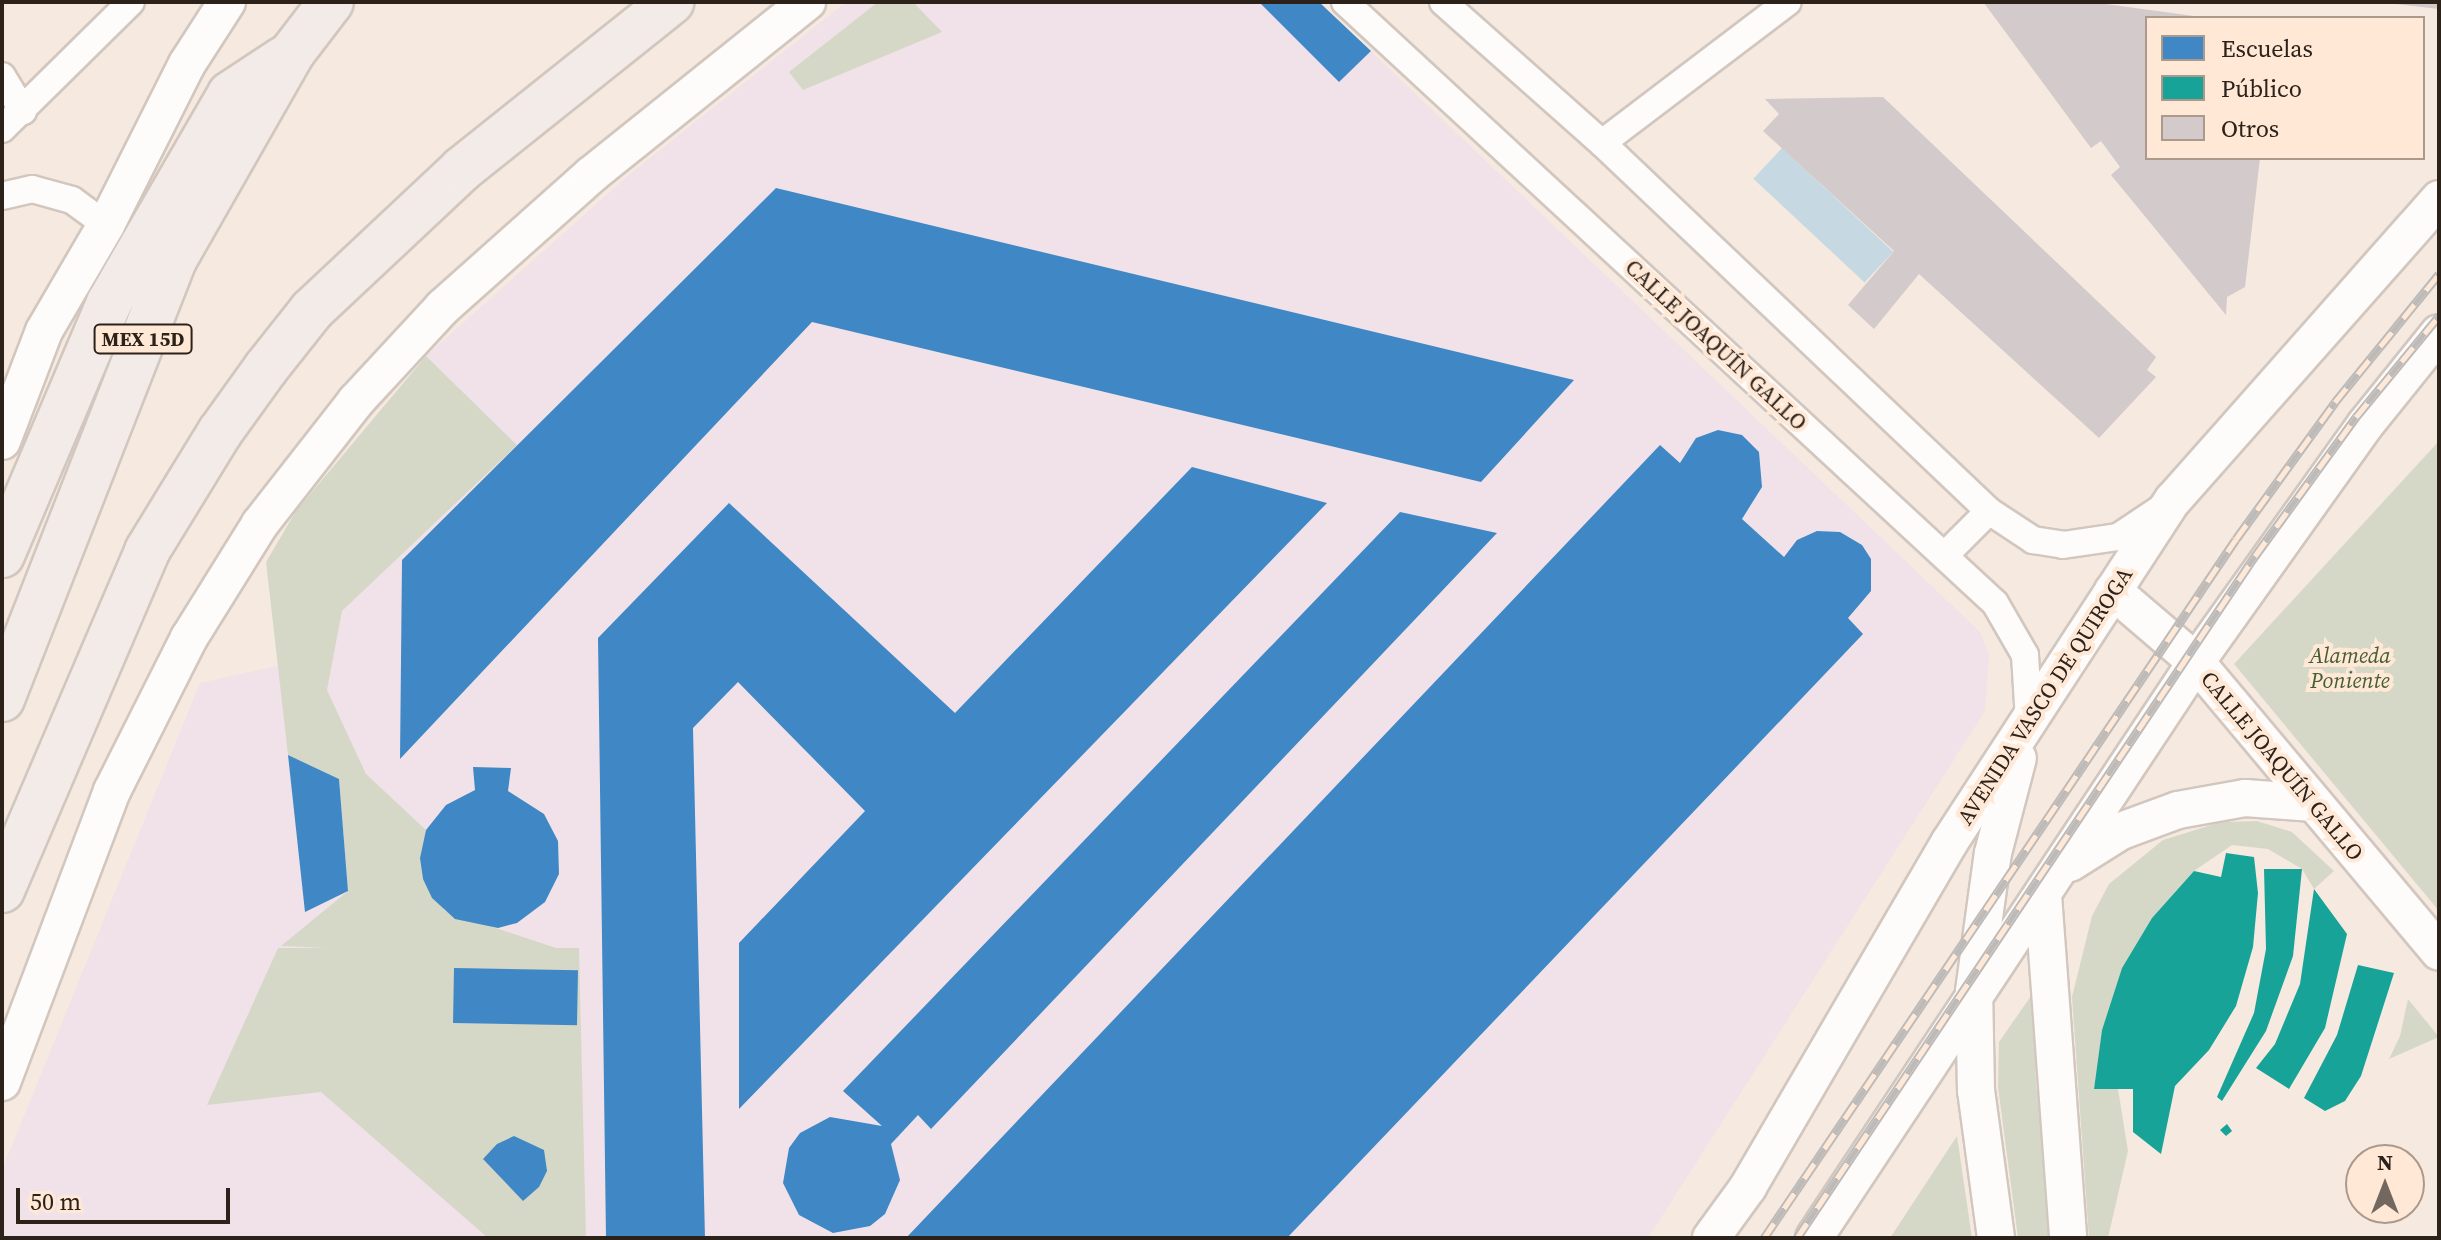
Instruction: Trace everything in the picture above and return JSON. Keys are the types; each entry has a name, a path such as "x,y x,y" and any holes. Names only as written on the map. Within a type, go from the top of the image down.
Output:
{"highway":[{"name":"MEX 15D","path":"2,699 174,260 292,53 331,2"},
{"path":"2,890 147,551 220,432 266,368 312,310 462,169 671,2"},
{"path":"2,555 109,303 143,251 230,94 292,53"},
{"path":"2,589 15,574 125,307 143,251"}],"main road":[{"path":"2,441 44,331 106,225 187,64 227,2"},
{"path":"2,1082 91,839 128,756 189,638 260,524 356,401 443,307 591,175 807,2"},
{"name":"AVENIDA VASCO DE QUIROGA","path":"1711,1238 1748,1187 1949,843 2173,500 2439,199"},
{"path":"1814,1238 1974,991 2051,883 2196,662 2365,425 2439,333"},
{"name":"CALLE JOAQUÍN GALLO","path":"2113,591 2196,662 2439,952"},
{"path":"1996,1238 1976,1091 1974,991 1993,853 2029,720"},
{"path":"2051,883 2153,816 2245,798 2314,803"},
{"path":"2051,883 2068,1238"}],"street":[{"path":"2,129 131,2"},
{"name":"CALLE JOAQUÍN GALLO","path":"1345,2 1995,603 2025,655 2029,720"},
{"path":"1443,2 1602,143 1989,511 2033,540 2094,544 2118,537 2173,500"},
{"path":"1602,143 1788,2"},
{"path":"2,76 23,111"},
{"path":"2,196 32,189 72,200 106,225"},
{"path":"1945,555 1989,511"}],"shaded area":[{"path":"846,2 1319,2 1980,632 1989,655 1985,711 1648,1238 2,1238 2,1170 200,683 281,665 296,511 426,356 630,174"}],"green space":[{"path":"878,2 913,2 942,32 803,90 789,72"},
{"path":"426,356 517,445 342,611 327,690 366,774 426,830 420,858 423,879 445,911 556,948 579,948 586,1238 488,1238 321,1092 207,1105 278,948 327,948 281,946 348,891 339,779 288,755 266,562 296,511"},
{"name":"Alameda Poniente","path":"2439,441 2439,911 2234,664"},
{"path":"2257,821 2292,832 2334,871 2314,889 2302,869 2268,849 2232,845 2194,871 2152,918 2122,968 2102,1030 2094,1089 2118,1089 2128,1151 2108,1238 2089,1238 2072,997 2092,916 2109,884 2163,840 2221,822"},
{"path":"2033,993 2036,1083 2056,1238 2018,1238 1998,1087 1999,1042"},
{"path":"2408,999 2439,1037 2389,1059 2400,1036"},
{"path":"1957,1136 1972,1238 1890,1238"}],"water":[{"path":"1782,148 1893,252 1865,282 1753,179"}],"building: Escuelas":[{"path":"1259,2 1319,2 1371,51 1339,82"},
{"path":"776,188 1574,380 1481,482 812,322 400,759 402,560"},
{"path":"1718,430 1742,435 1759,452 1762,487 1742,519 1784,557 1797,540 1817,531 1840,532 1862,545 1871,559 1871,591 1848,618 1863,634 1287,1238 906,1238 1660,445 1680,463 1696,438"},
{"path":"1192,467 1327,503 739,1109 739,943 865,811 738,682 693,728 705,1238 606,1238 598,638 729,503 955,713"},
{"path":"1400,512 1497,533 931,1129 918,1115 891,1144 900,1180 885,1214 870,1226 833,1233 799,1215 783,1183 789,1148 800,1133 830,1117 882,1126 843,1091"},
{"path":"288,755 339,779 348,891 305,912"},
{"path":"473,767 511,768 508,791 544,814 558,841 559,874 545,902 517,923 498,928 455,919 432,898 423,879 420,858 426,830 446,805 475,790"},
{"path":"454,968 578,970 577,1025 453,1023"},
{"path":"514,1136 544,1150 547,1171 539,1187 523,1201 483,1159 497,1144"}],"building: Público":[{"path":"2226,853 2254,857 2258,893 2253,947 2236,1006 2209,1050 2175,1086 2161,1154 2133,1132 2133,1089 2094,1089 2102,1030 2122,968 2152,918 2194,871 2221,877"},
{"path":"2264,869 2302,869 2293,956 2266,1031 2222,1101 2217,1097 2254,1013 2266,949"},
{"path":"2314,889 2347,934 2325,1028 2289,1089 2256,1068 2275,1044 2300,984"},
{"path":"2358,965 2394,973 2361,1076 2345,1101 2325,1111 2304,1098 2337,1035"},
{"path":"2227,1124 2232,1131 2226,1136 2220,1130"}],"building: Otros":[{"path":"2091,2 2194,16 2145,16 2145,160 2260,160 2245,287 2227,297 2226,315 2111,175 2120,167 2101,141 2091,148 1984,3"},
{"path":"2439,2 2439,9 2396,4"},
{"path":"1883,97 2156,357 2147,370 2156,377 2099,438 1919,274 1874,329 1848,305 1894,251 1763,131 1779,114 1765,99"}],"railway":[{"path":"1764,1238 2236,539 2335,402 2439,274"},
{"path":"1797,1238 2255,556 2356,417 2439,316"}]}
